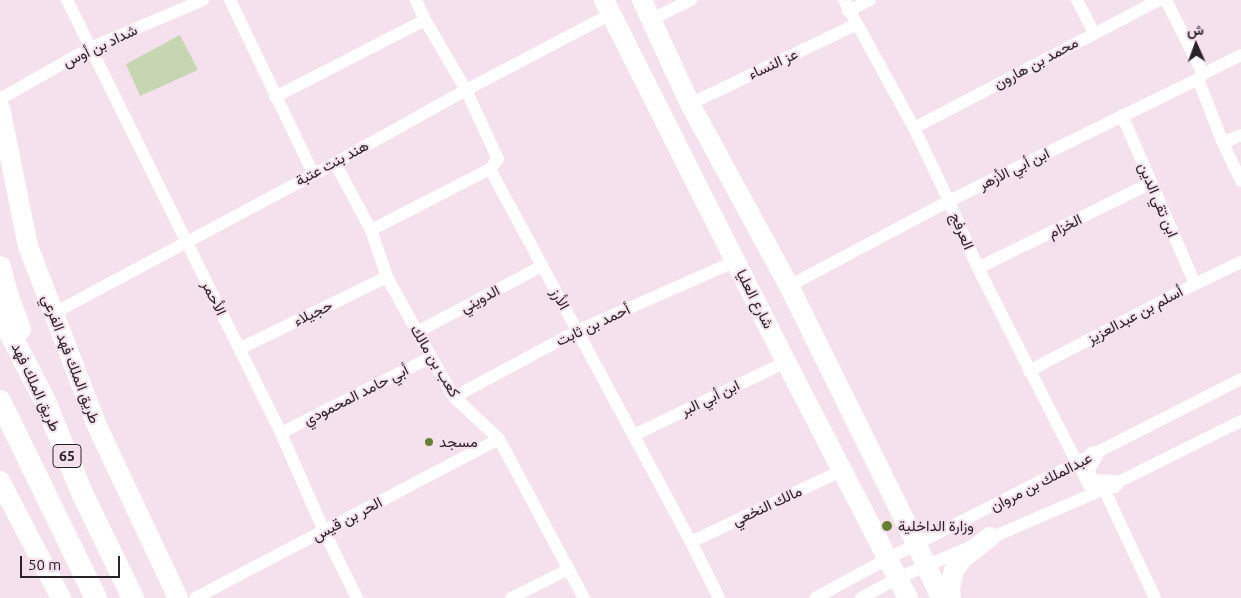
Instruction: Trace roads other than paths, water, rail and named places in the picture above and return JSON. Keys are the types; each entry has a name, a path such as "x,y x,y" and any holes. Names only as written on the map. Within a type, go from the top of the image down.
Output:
{"highway":[{"path":"0,267 8,297 45,401"},
{"name":"طريق الملك فهد","path":"0,314 45,401 82,493 132,598"},
{"name":"65","path":"1,403 96,598"}],"main road":[{"path":"642,0 690,104 789,286 917,545 941,598"},
{"name":"شارع العليا","path":"608,7 786,362 908,598"},
{"name":"طريق الملك فهد الفرعي","path":"0,108 28,246 97,426 178,598"},
{"path":"0,482 61,598"},
{"path":"951,598 950,589 954,570 962,559 990,537"}],"street":[{"name":"الأحمر","path":"67,0 281,433 324,531 357,598"},
{"name":"شداد بن أوس","path":"0,99 90,48 203,0"},
{"path":"230,0 313,173"},
{"path":"371,230 490,169 498,159 466,90 425,20 416,0"},
{"path":"650,20 691,0"},
{"path":"846,5 870,0"},
{"path":"1077,0 1094,33"},
{"name":"محمد بن هارون","path":"914,128 1159,0"},
{"path":"1166,0 1200,76 1223,143 1241,181"},
{"name":"العرفج","path":"846,5 914,128 978,268 1077,463"},
{"name":"هند بنت عتبة","path":"54,313 313,173 335,163 466,90 608,7"},
{"path":"275,97 425,20"},
{"name":"عز النساء","path":"690,104 857,24"},
{"name":"ابن أبي الأزهر","path":"789,286 949,201 1241,55"},
{"name":"ابن تقي الدين","path":"1122,115 1195,284"},
{"path":"1223,143 1241,135"},
{"name":"كعب بن مالك","path":"335,163 371,230 387,277 431,357 454,397 499,439 584,598"},
{"name":"الأرز","path":"490,169 634,435 719,598"},
{"name":"الخزام","path":"978,268 1151,183"},
{"name":"أحمد بن ثابت","path":"454,397 577,331 736,261"},
{"name":"أسلم بن عبدالعزيز","path":"1029,371 1241,262"},
{"name":"الدويني","path":"417,332 542,266"},
{"name":"حجيلاء","path":"239,349 387,277"},
{"name":"أبي حامد المحمودي","path":"281,433 431,357"},
{"name":"ابن أبي البر","path":"634,435 786,362"},
{"name":"عبدالملك بن مروان","path":"815,598 889,558 1241,379"},
{"name":"عبدالملك بن مروان","path":"861,598 925,565 1109,486 1241,421"},
{"name":"الحر بن قيس","path":"195,598 499,439"},
{"path":"1094,455 1085,470 1090,483 1109,486 1155,598"},
{"name":"مالك النخعي","path":"691,542 843,470"},
{"path":"511,598 569,569"}],"place":[{"name":"مسجد","path":"429,442"},
{"name":"وزارة الداخلية","path":"887,526"}]}
